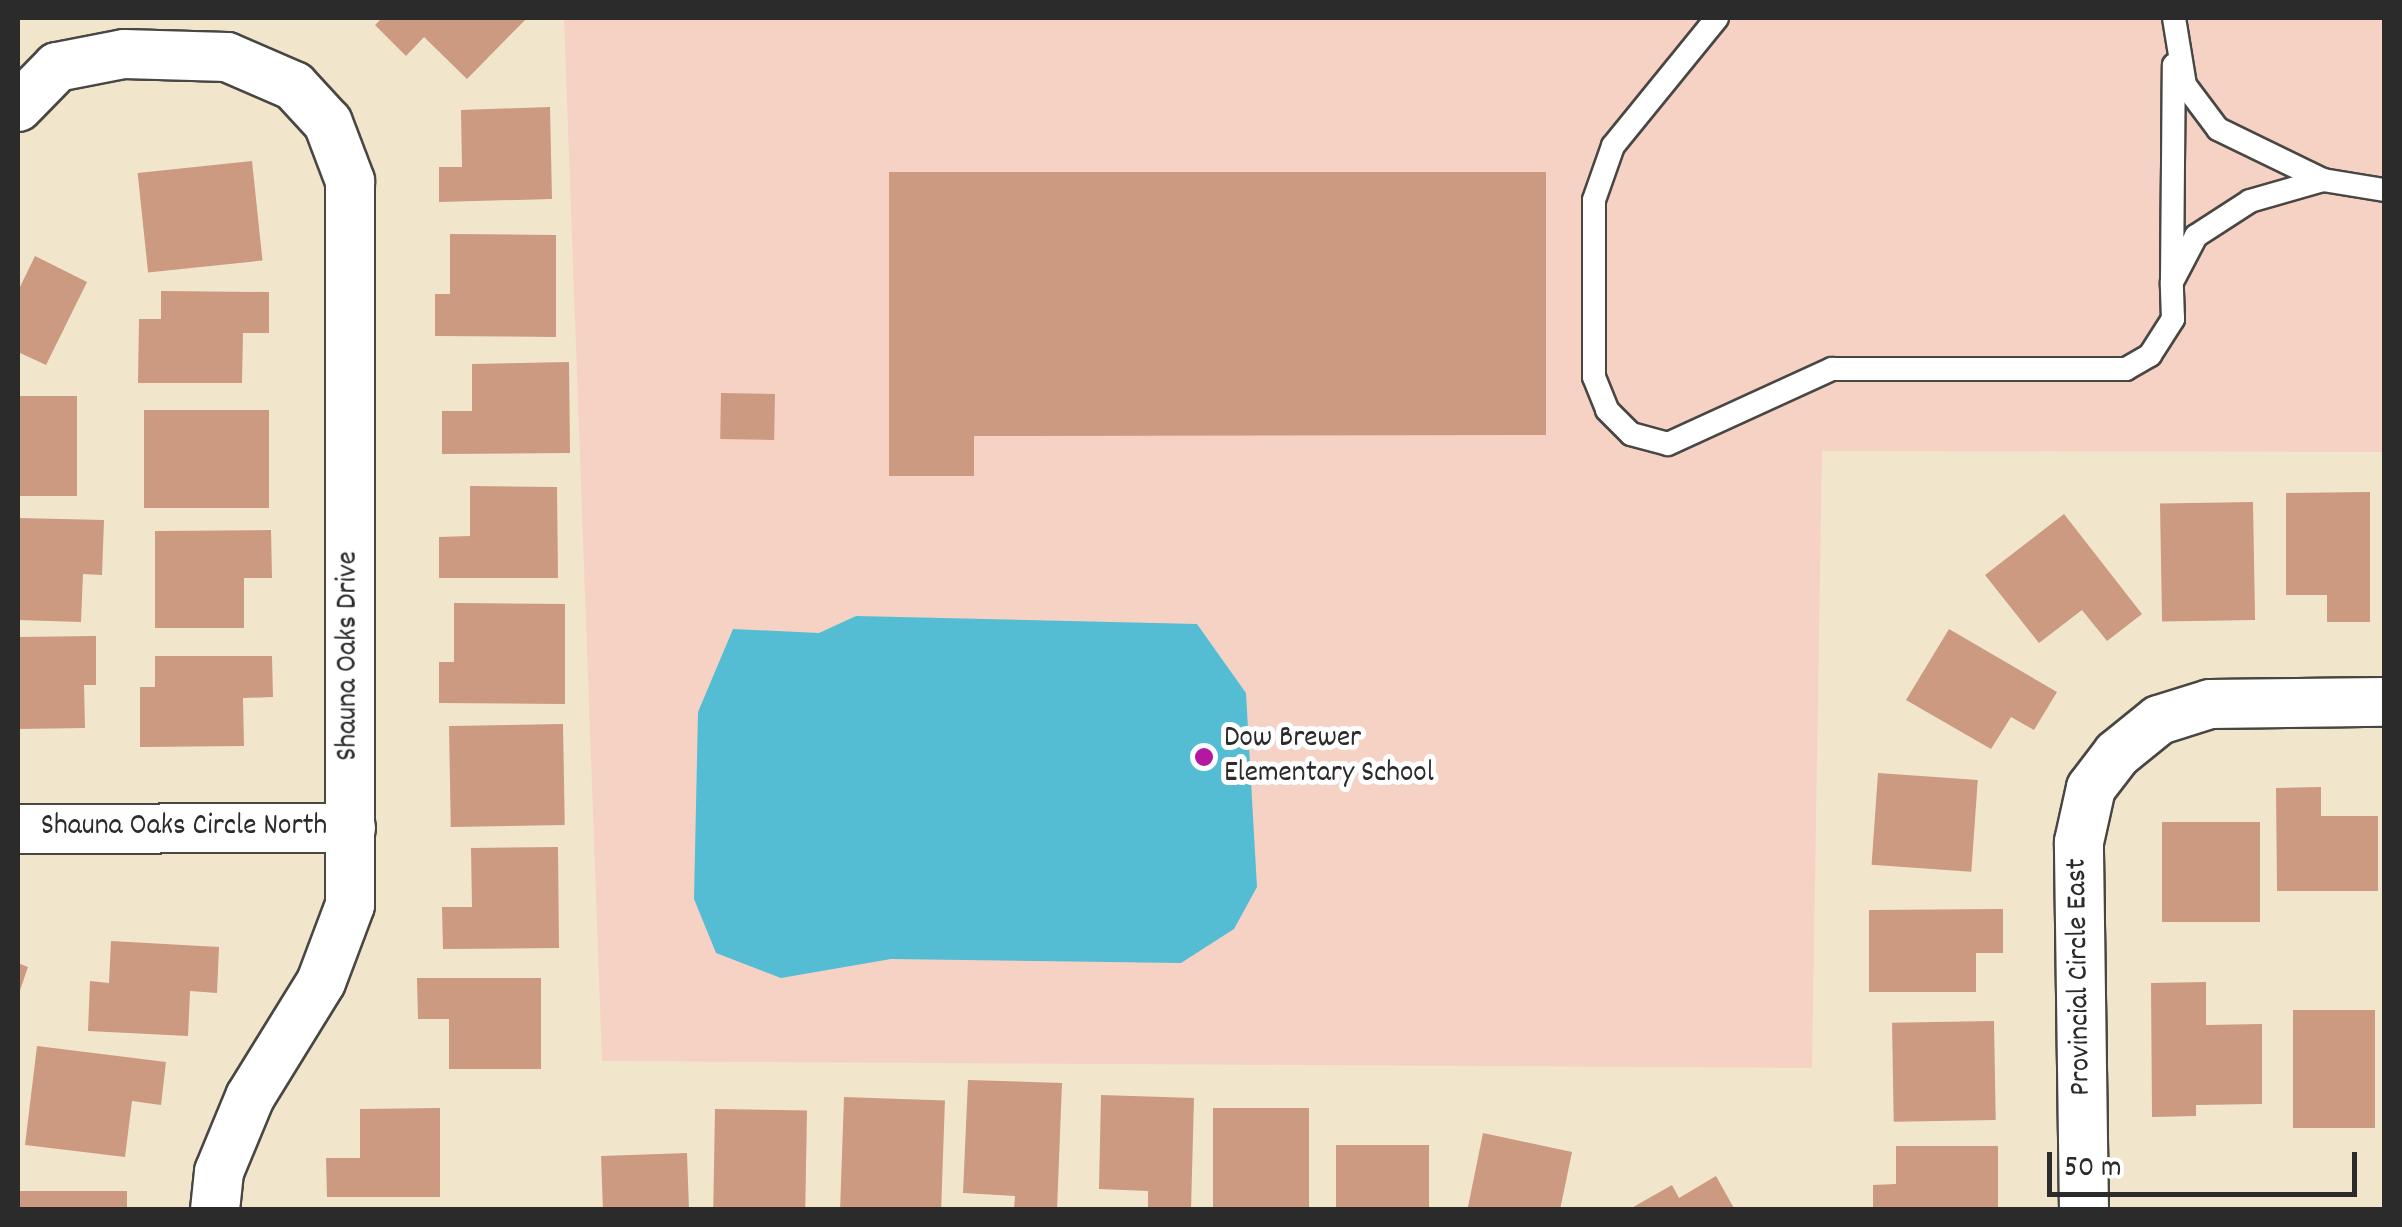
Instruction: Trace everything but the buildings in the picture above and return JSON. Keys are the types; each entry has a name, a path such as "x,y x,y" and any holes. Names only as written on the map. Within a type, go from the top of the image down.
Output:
{"street":[{"name":"Shauna Oaks Drive","path":"18,107 57,67 124,54 227,57 294,86 328,124 350,181 350,905 321,982 250,1097 219,1172 215,1210"},
{"name":"Provincial Circle East","path":"2084,1210 2079,842 2091,788 2116,754 2159,720 2210,704 2384,702"},
{"name":"Shauna Oaks Circle North","path":"18,828 350,828"}],"lane":[{"path":"1717,18 1613,146 1594,200 1594,377 1606,410 1631,434 1668,444 1832,369 2126,368 2150,355 2174,319 2174,27"},
{"path":"2174,27 2185,84 2218,129 2323,180 2384,190"},
{"path":"2172,282 2196,236 2250,202 2323,180"}],"shaded area":[{"name":"Dow Brewer Elementary School","path":"564,18 2384,18 2384,452 1822,451 1812,1068 602,1061"}],"water":[{"path":"856,616 1197,624 1246,693 1257,887 1234,929 1181,963 891,959 781,978 716,953 694,899 698,712 733,629 819,633"}],"place":[{"name":"Dow Brewer Elementary School","path":"1204,757"}]}
